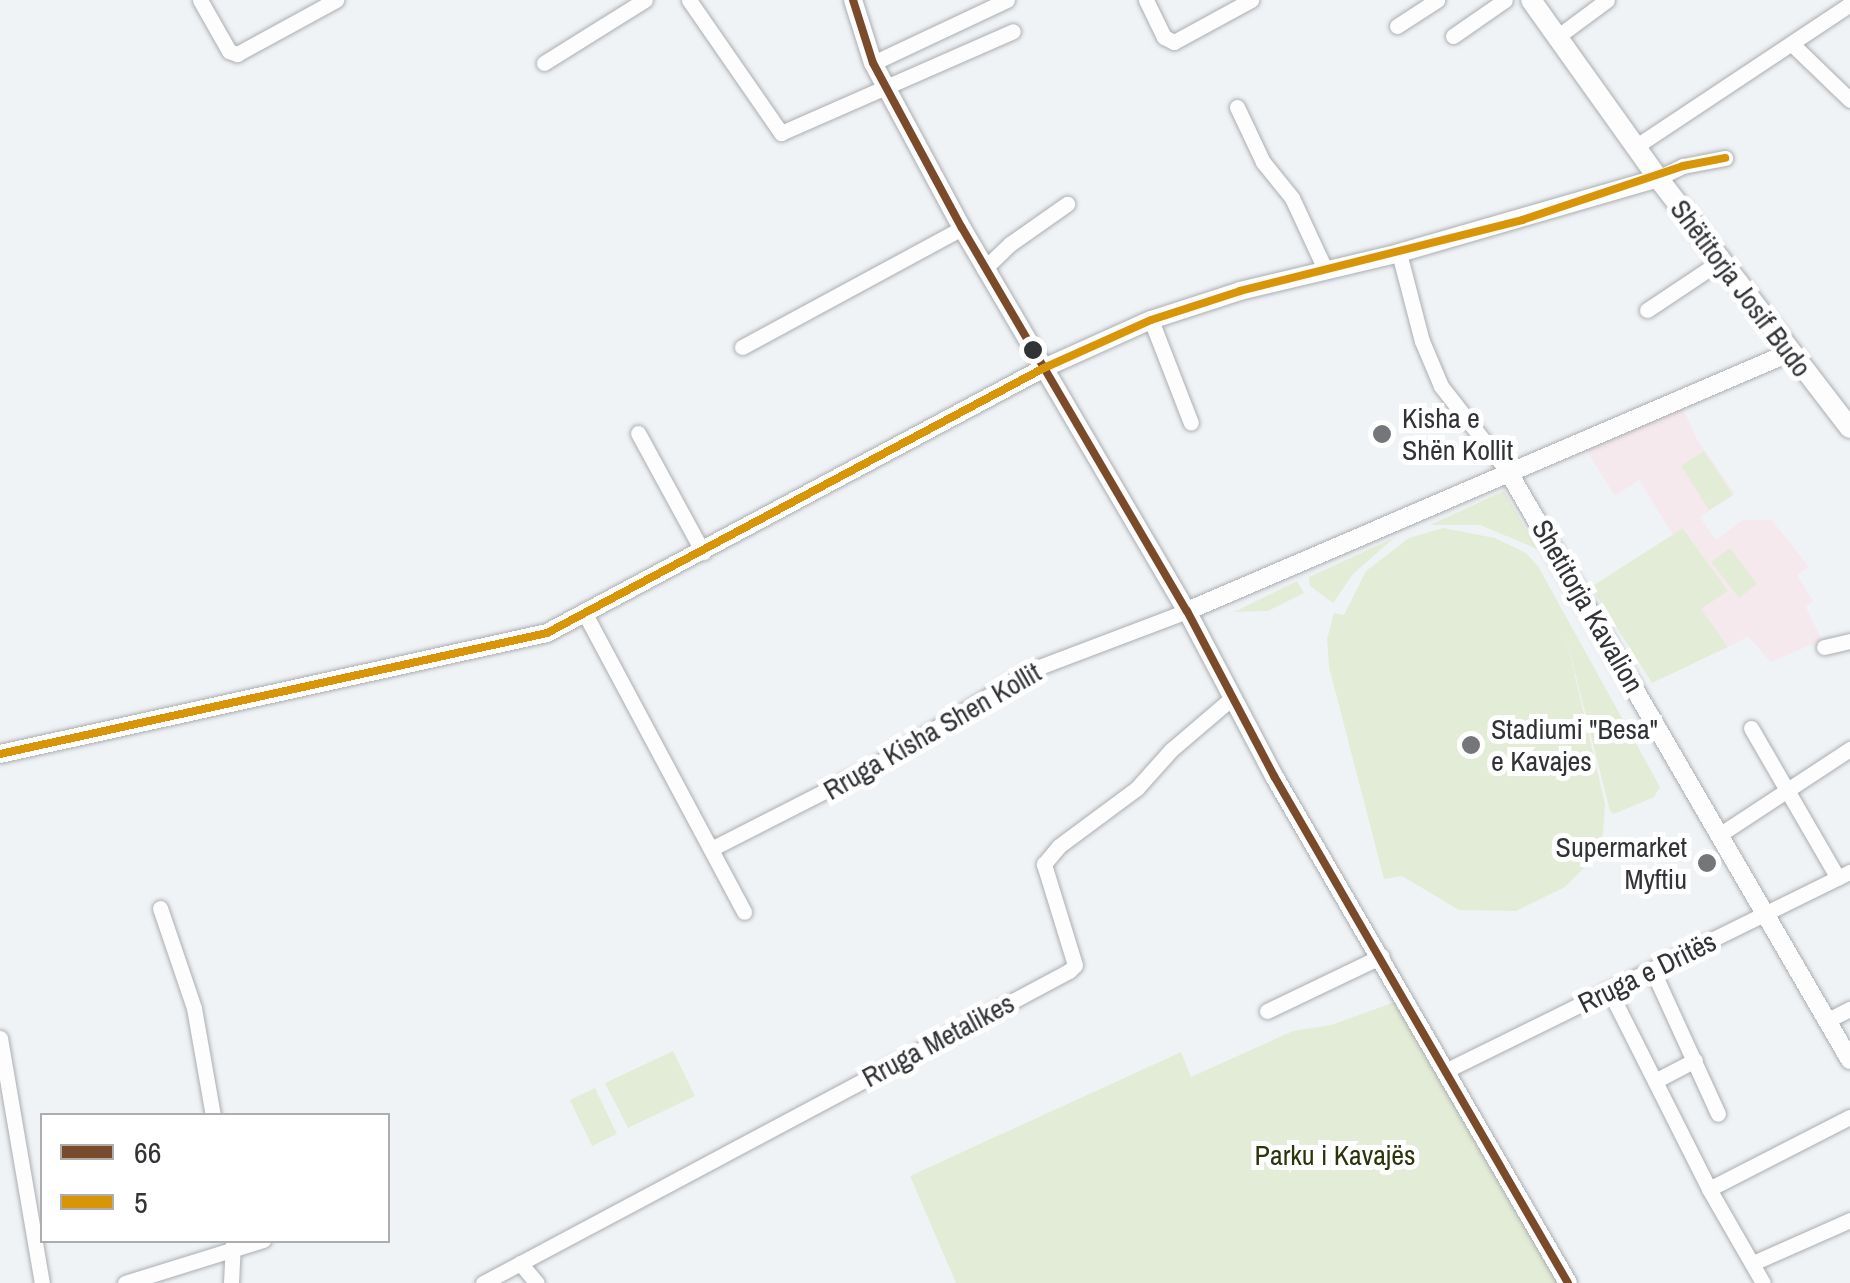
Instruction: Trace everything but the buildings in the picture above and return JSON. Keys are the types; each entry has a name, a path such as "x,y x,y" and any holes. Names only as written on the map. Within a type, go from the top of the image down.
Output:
{"main road":[{"name":"Shëtitorja Josif Budo","path":"1530,0 1658,178 1850,428"}],"street":[{"path":"200,0 229,51 237,54 336,0"},
{"path":"544,63 645,0"},
{"path":"689,0 781,132 1013,31"},
{"path":"854,0 873,63 984,269 1186,610 1274,776 1382,956 1568,1283"},
{"path":"873,63 1008,0"},
{"path":"1146,0 1164,37 1174,42 1251,0"},
{"path":"1397,26 1437,0"},
{"path":"1453,36 1505,0"},
{"path":"1557,37 1607,0"},
{"path":"1635,147 1850,4"},
{"path":"1793,45 1850,100"},
{"path":"1236,107 1263,162 1292,198 1325,269"},
{"path":"0,754 524,641 568,624 1044,368 1151,320 1658,178 1683,166 1725,158"},
{"path":"984,269 1010,244 1067,204"},
{"path":"742,347 962,228"},
{"name":"Shetitorja Kavalion","path":"1398,253 1422,341 1441,386 1509,473 1850,1060"},
{"path":"1647,310 1722,260"},
{"path":"1151,320 1191,423"},
{"name":"Rruga Kisha Shen Kollit","path":"711,849 872,768 1031,670 1186,610 1791,352"},
{"path":"638,433 703,552"},
{"path":"584,612 744,912"},
{"path":"1824,647 1850,641"},
{"name":"Rruga Metalikes","path":"483,1283 1069,970 1075,965 1044,864 1059,846 1137,788 1171,750 1234,697"},
{"path":"1752,728 1786,790 1844,875"},
{"path":"1719,836 1850,749"},
{"name":"Rruga e Dritës","path":"1445,1072 1844,875"},
{"path":"160,908 194,1008 212,1113"},
{"path":"1267,1011 1382,956"},
{"path":"1652,969 1718,1114"},
{"path":"1609,990 1710,1189 1763,1283"},
{"path":"1826,1021 1850,1010"},
{"path":"0,1038 42,1283"},
{"path":"1655,1081 1694,1060"},
{"path":"1710,1189 1850,1117"},
{"path":"1753,1263 1850,1220"},
{"path":"125,1283 233,1246 231,1283"},
{"path":"520,1262 537,1283"}],"shaded area":[{"path":"1682,407 1697,439 1735,494 1700,517 1716,540 1743,520 1772,520 1809,567 1797,575 1813,601 1806,607 1822,640 1771,662 1748,637 1728,647 1700,609 1727,591 1684,528 1673,535 1639,480 1615,496 1586,450"}],"green space":[{"path":"1704,451 1733,495 1709,510 1681,466"},
{"path":"1504,491 1537,549 1480,525 1430,525"},
{"name":"Stadiumi \"Besa\" e Kavajes","path":"1443,528 1495,538 1526,553 1538,566 1660,787 1654,797 1614,814 1610,811 1565,633 1605,804 1603,834 1591,861 1565,887 1516,911 1459,910 1402,876 1384,879 1329,667 1327,639 1334,613 1344,615 1366,571 1409,538"},
{"path":"1683,528 1728,591 1701,609 1728,647 1652,683 1591,587"},
{"path":"1394,538 1353,574 1333,603 1310,586 1309,577"},
{"path":"1730,548 1757,584 1739,598 1711,562"},
{"path":"1297,581 1304,593 1268,611 1234,612"},
{"name":"Parku i Kavajës","path":"1398,1001 1561,1283 956,1283 910,1176 1181,1052 1191,1077 1293,1031 1331,1025"},
{"path":"673,1051 695,1096 628,1128 605,1083"},
{"path":"595,1088 617,1134 592,1146 570,1100"}],"transit line":[{"name":"66","path":"853,0 873,63 962,228 1187,611 1274,776 1568,1283"},
{"name":"5","path":"0,754 547,633 1044,368 1151,320 1240,291 1522,220 1683,166 1725,158"}],"place":[{"name":"Kisha e Shën Kollit","path":"1382,434"},
{"name":"Stadiumi \"Besa\" e Kavajes","path":"1471,745"},
{"name":"Supermarket Myftiu","path":"1707,863"}]}
